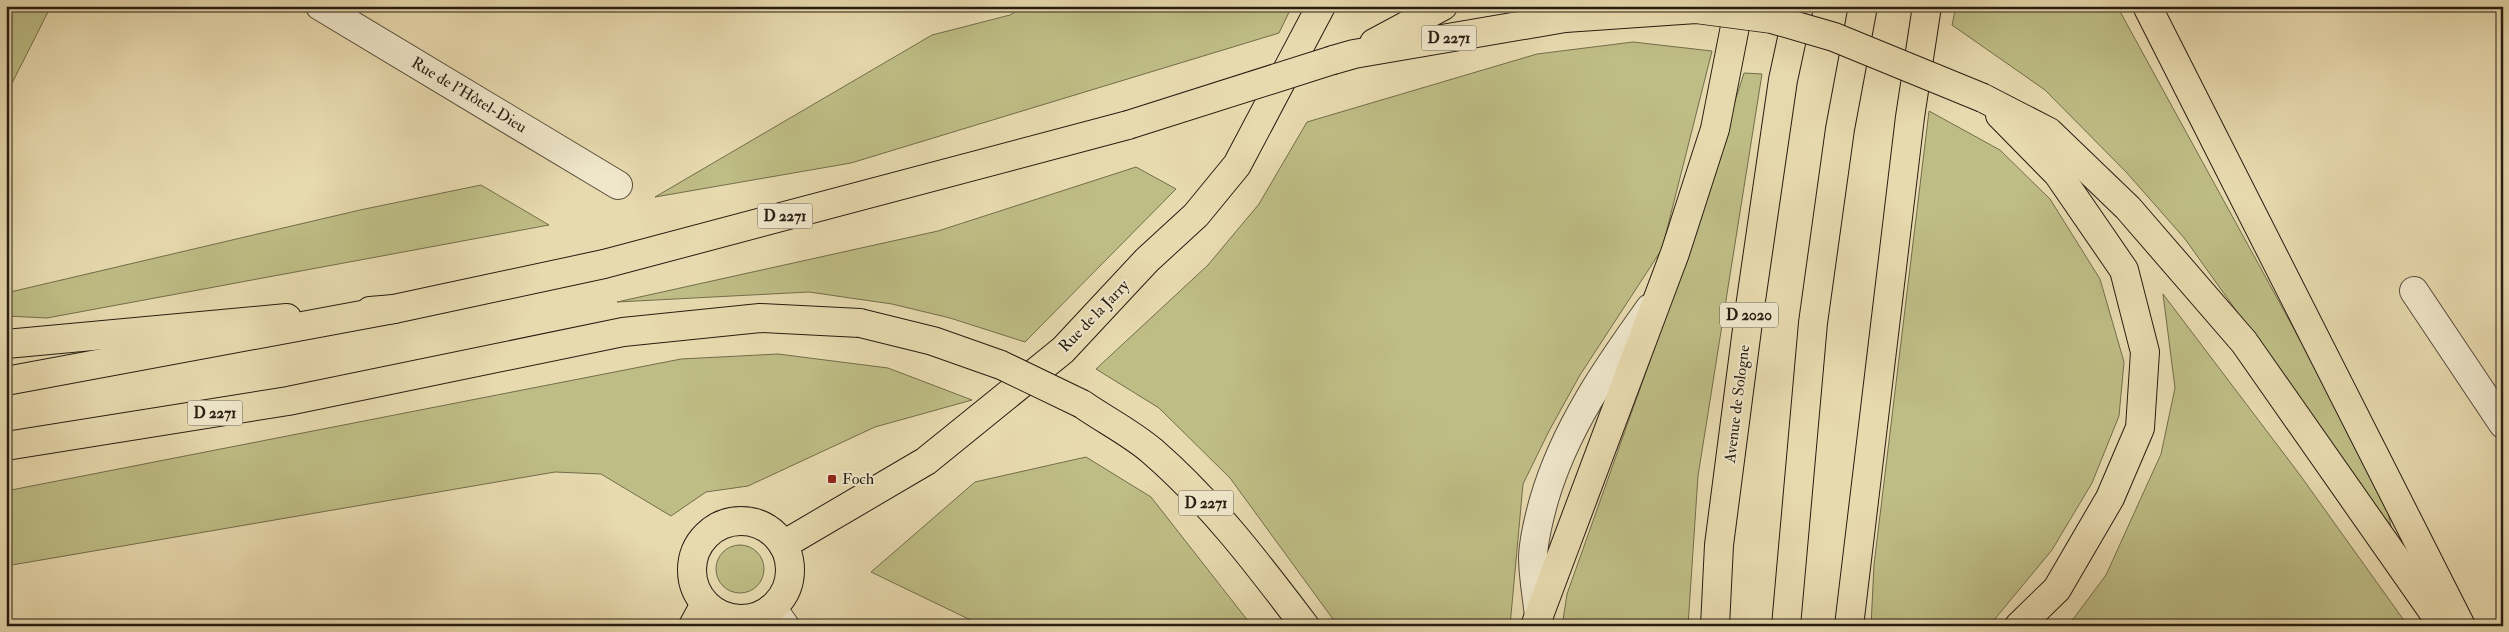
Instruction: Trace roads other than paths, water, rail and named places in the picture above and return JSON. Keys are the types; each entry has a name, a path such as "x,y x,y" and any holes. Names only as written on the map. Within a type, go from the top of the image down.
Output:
{"main road":[{"name":"Rue de la Jarry","path":"783,545 926,461 1063,350 1148,260 1196,214 1237,165 1322,6"},
{"path":"1344,57 1443,6"},
{"path":"1537,621 1658,296 1714,129 1739,6"},
{"name":"Avenue de Sologne","path":"1715,626 1719,545 1749,314 1784,80 1799,6"},
{"path":"1786,626 1813,323 1840,129 1863,6"},
{"path":"1849,626 1910,117 1927,6"},
{"path":"2147,6 2461,626"},
{"name":"D 2271","path":"6,381 394,309 604,264 1128,125 1344,57 1565,18 1696,9 1772,19 1834,37 1983,98"},
{"path":"1983,98 2058,174 2124,270 2145,352 2140,428 2110,498 2057,589 2019,626"},
{"path":"1983,98 2049,132 2128,208 2244,342 2443,626"},
{"path":"6,344 394,309"},
{"name":"D 2271","path":"6,446 288,401 623,332 760,318 860,323 932,341 1001,365 1082,404 1157,456 1198,494 1260,567 1305,626"},
{"path":"744,520 761,524 777,536 783,545 791,570 788,587 780,600 778,617 736,619 719,615 699,615 701,600 693,584 691,563 696,547 707,533 722,524 744,520"},
{"path":"1260,567 1287,626"}],"street":[{"name":"Rue de l'Hôtel-Dieu","path":"320,6 618,184"},
{"path":"2414,290 2503,424"},
{"path":"1537,621 1533,555 1538,524 1550,480 1574,424 1604,372 1658,296"}],"place":[{"name":"Foch","path":"832,479"}]}
